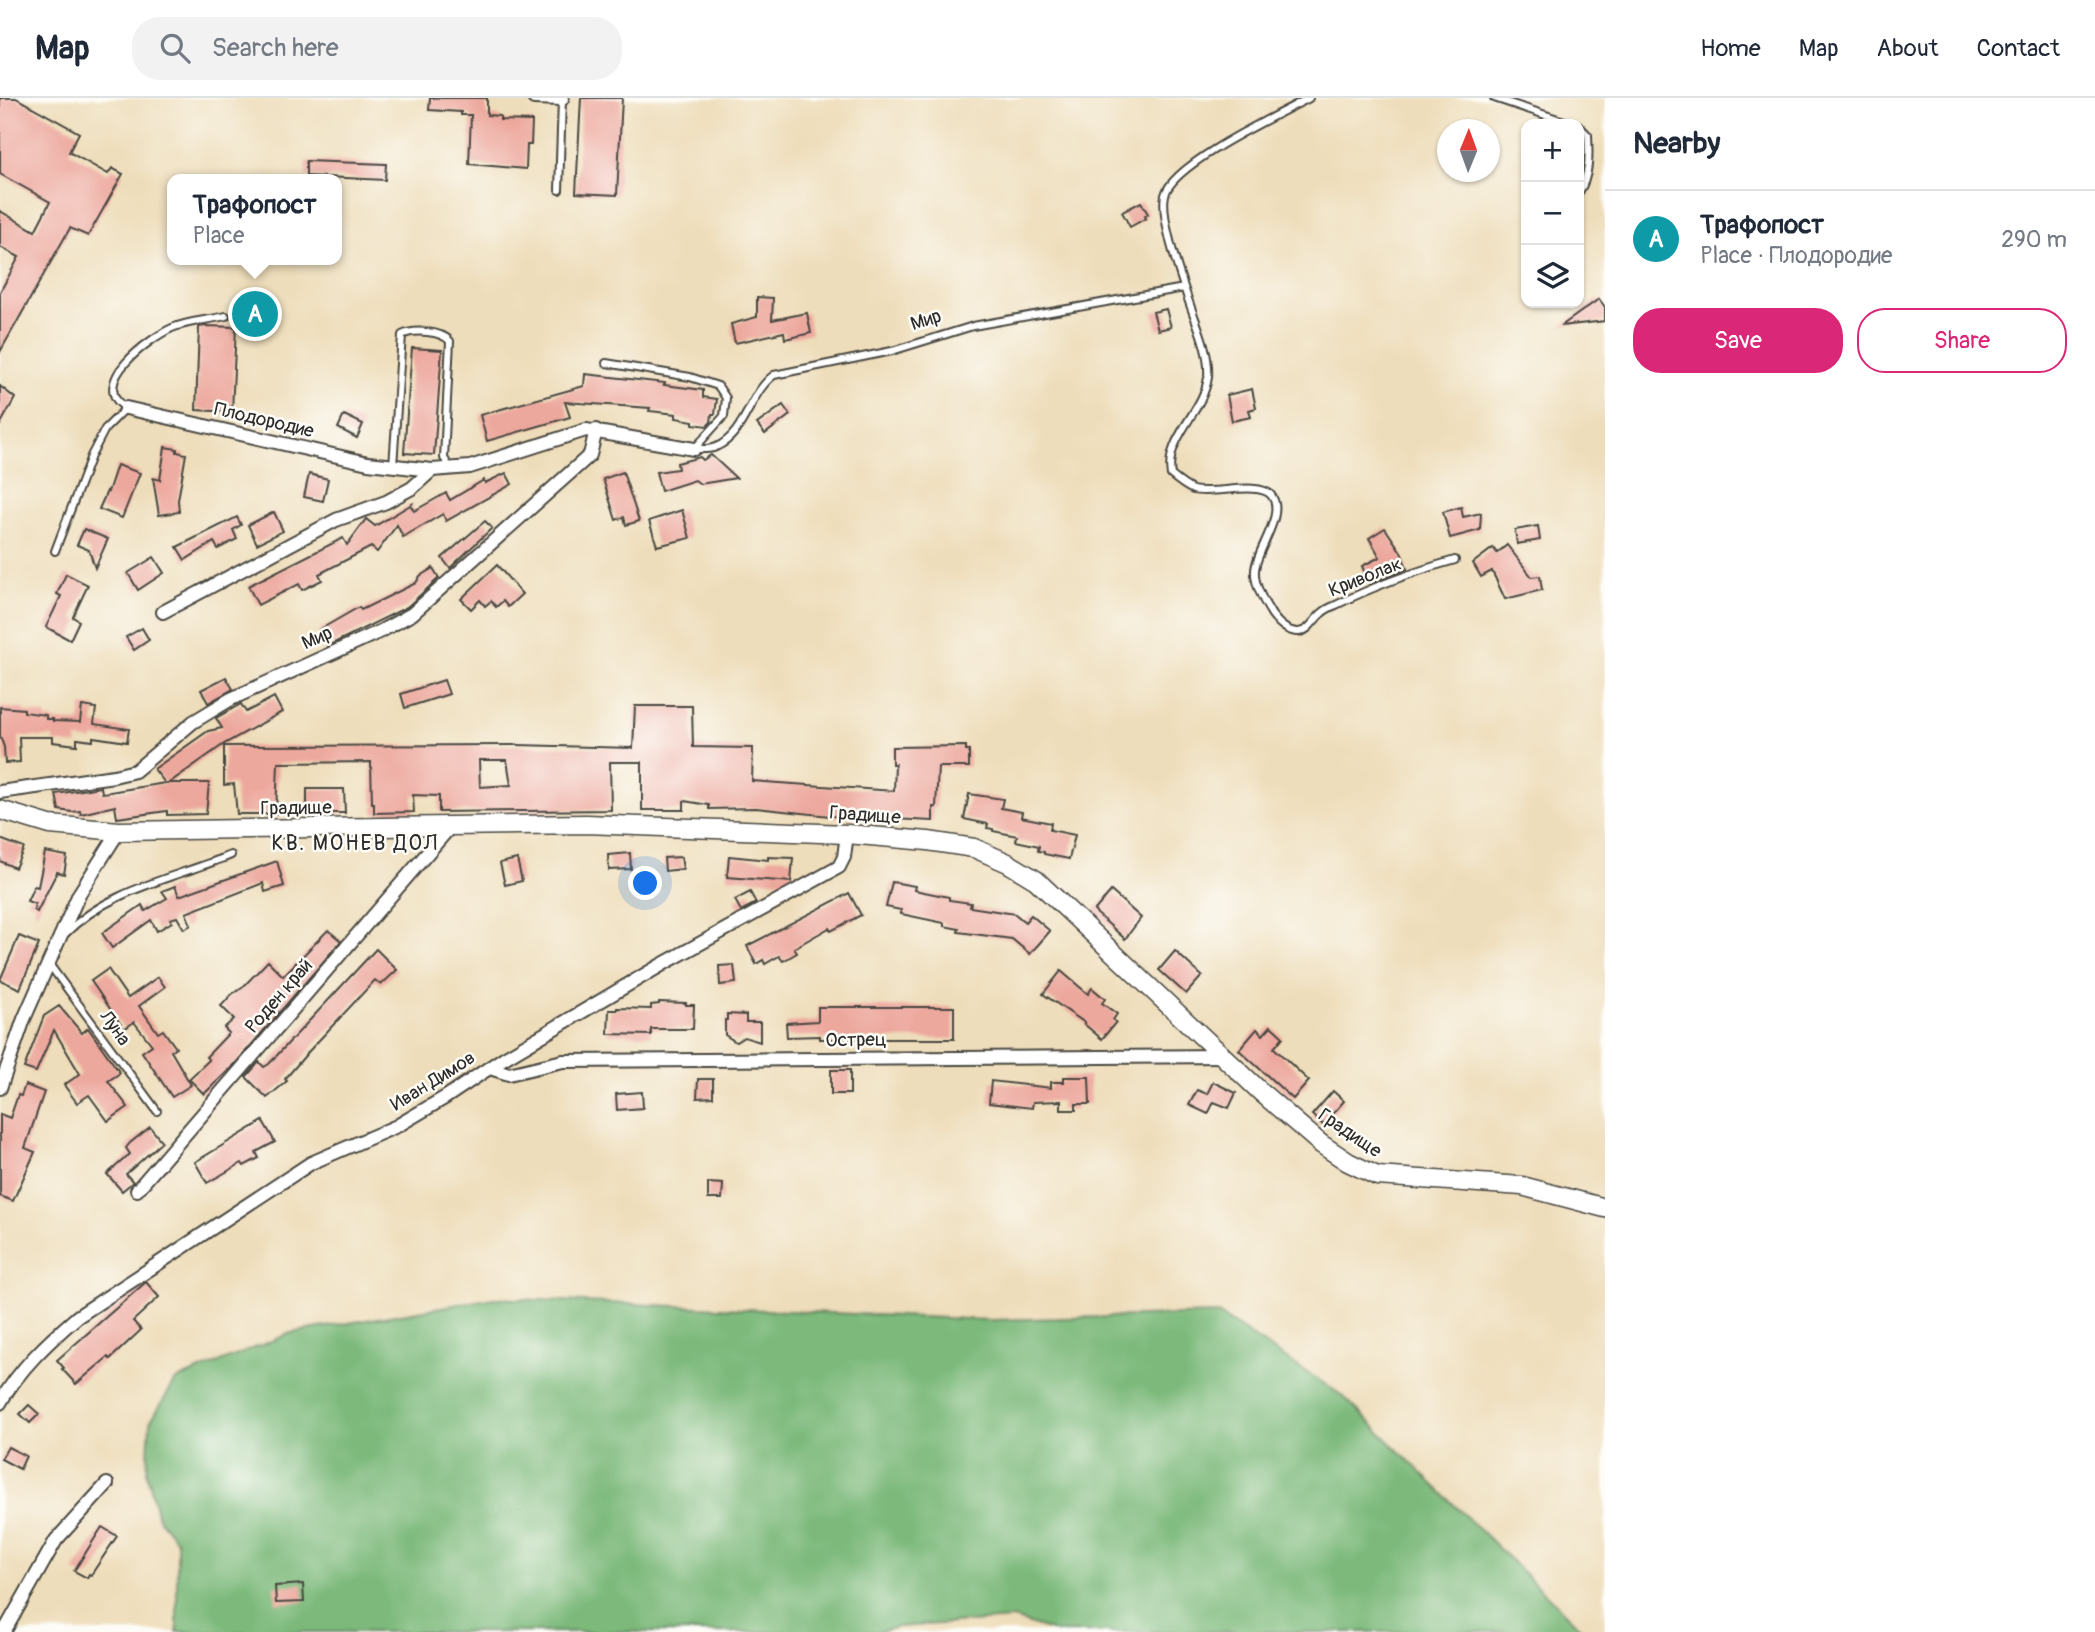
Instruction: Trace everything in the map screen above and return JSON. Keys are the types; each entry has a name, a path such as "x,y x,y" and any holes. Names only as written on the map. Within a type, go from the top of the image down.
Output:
{"street":[{"path":"534,98 562,99"},
{"name":"Плодородие","path":"126,408 393,467"},
{"name":"Мир","path":"0,792 135,771 193,722 231,699 412,614 590,455 596,430"},
{"name":"Мир","path":"393,467 451,470 510,456 570,433 596,430 694,449"},
{"path":"163,612 336,520 386,502 412,488 432,470"},
{"name":"Градище","path":"0,810 50,825 119,831 586,824 847,834 974,848 1036,880 1225,1055 1262,1093 1348,1162 1377,1176 1522,1186 1605,1208"},
{"name":"Роден край","path":"137,1190 450,827"},
{"path":"0,1088 24,1019 79,894 119,831"},
{"name":"Иван Димов","path":"0,1403 30,1362 78,1317 311,1163 397,1126 663,964 839,867 844,857 847,834"},
{"name":"Острец","path":"490,1069 509,1074 563,1061 1225,1055"},
{"path":"4,1632 56,1540 107,1484"}],"lane":[{"path":"1184,288 1165,214 1164,197 1169,184 1219,146 1309,98"},
{"path":"1494,98 1504,99 1559,119"},
{"path":"559,190 562,99"},
{"path":"1584,131 1588,135 1584,184"},
{"name":"Мир","path":"694,449 715,448 730,438 766,381 774,375 892,351 973,326 1184,288"},
{"name":"Криволак","path":"1184,288 1205,351 1208,376 1204,390 1172,452 1169,464 1171,475 1193,489 1215,492 1261,490 1274,499 1274,517 1255,571 1263,597 1273,616 1283,627 1300,632 1308,628 1322,612 1338,604 1435,565 1455,560"},
{"path":"55,551 91,456 106,429 126,408 116,398 114,386 121,368 137,350 172,328 226,316"},
{"path":"393,467 402,335 409,331 445,335 450,341 444,458 451,470"},
{"path":"606,363 690,377 718,386 726,398 724,416 694,449"},
{"path":"57,943 80,919 116,899 149,883 232,855"},
{"name":"Луна","path":"48,962 157,1111"}],"green space":[{"path":"494,1298 990,1320 1218,1314 1343,1396 1584,1632 1054,1632 1013,1619 897,1627 878,1632 177,1632 177,1541 158,1518 147,1473 150,1422 176,1380 291,1333"}],"building":[{"path":"0,98 16,98 79,133 69,152 108,174 112,168 123,174 88,236 70,228 0,352 0,292 19,257 0,247 0,211 35,231 50,202 0,174"},
{"path":"430,98 487,98 487,115 500,116 500,120 532,121 526,169 469,164 471,115 429,110"},
{"path":"581,98 622,98 617,195 576,193"},
{"path":"306,161 386,164 385,180 342,178 342,174 306,174"},
{"path":"1141,202 1148,214 1130,227 1122,212"},
{"path":"757,297 773,298 772,320 807,313 811,333 785,339 784,332 735,343 731,324 757,317"},
{"path":"1599,299 1605,307 1605,321 1561,326"},
{"path":"250,306 263,309 260,322 246,319"},
{"path":"1166,309 1171,327 1158,330 1153,312"},
{"path":"199,327 236,327 232,412 196,410"},
{"path":"412,348 442,350 434,455 404,453"},
{"path":"585,374 703,390 703,397 717,399 715,414 712,414 711,422 707,426 676,418 676,414 649,411 650,408 565,402 570,417 487,441 480,415 584,386"},
{"path":"0,386 15,398 0,425"},
{"path":"1252,389 1256,408 1249,410 1251,417 1232,421 1227,395"},
{"path":"783,405 790,415 765,434 757,424"},
{"path":"344,415 363,424 357,438 338,428"},
{"path":"165,447 186,454 178,500 179,512 159,515 153,478 160,480"},
{"path":"711,455 736,478 700,484 695,480 661,491 656,472 678,469 677,463 700,457 703,460"},
{"path":"117,465 140,473 122,518 99,509"},
{"path":"623,472 639,521 626,525 624,517 616,520 603,479"},
{"path":"506,473 512,484 446,521 443,514 403,537 397,525 377,552 371,547 319,574 322,580 302,590 299,584 258,605 248,586 343,538 347,545 366,519 375,526 412,504 414,511 446,493 450,500 484,480 485,483"},
{"path":"309,474 328,479 323,501 304,497"},
{"path":"1461,507 1463,517 1481,513 1480,530 1450,538 1443,512"},
{"path":"682,510 690,538 657,546 649,521"},
{"path":"274,512 283,531 257,544 248,525"},
{"path":"237,517 241,525 233,530 237,539 218,549 214,542 185,560 177,547"},
{"path":"485,521 492,528 450,568 442,558"},
{"path":"1538,526 1540,540 1517,544 1515,530"},
{"path":"1385,528 1401,552 1407,569 1369,584 1362,566 1380,557 1369,538"},
{"path":"84,529 108,539 95,568 89,550 77,545"},
{"path":"1507,545 1532,577 1540,576 1542,590 1505,599 1492,571 1481,577 1473,563 1493,548 1497,553"},
{"path":"154,557 164,573 138,590 128,573"},
{"path":"497,565 522,594 508,607 503,601 496,607 491,601 485,606 480,600 471,609 461,599"},
{"path":"433,568 439,578 407,607 328,646 319,630 359,607 361,610 416,583 420,576"},
{"path":"66,574 88,585 73,617 79,621 70,640 46,627 61,596 57,594"},
{"path":"142,628 149,640 134,650 126,637"},
{"path":"226,677 233,689 208,703 201,690"},
{"path":"444,680 449,694 405,708 401,694"},
{"path":"274,697 282,712 224,744 169,783 209,783 206,814 167,815 167,811 117,818 115,806 81,814 80,811 59,810 56,794 101,787 102,793 165,783 154,769 208,731 222,728 216,718 241,704 246,712"},
{"path":"82,706 96,708 94,724 129,729 127,742 93,737 93,741 77,739 77,745 53,742 53,737 19,737 20,762 5,763 0,736 0,707 24,709 24,712 46,715 46,719 53,721 80,722"},
{"path":"635,706 692,706 693,747 753,748 752,781 894,791 895,764 892,764 892,747 966,746 966,751 969,751 969,767 938,767 933,821 830,816 756,808 709,809 709,805 684,801 684,810 642,810 642,762 610,762 611,810 439,812 439,796 413,795 414,812 374,813 371,762 278,763 276,814 237,814 234,784 224,785 224,746 517,745 633,748","holes":["479,760 507,760 511,785 480,787"]},
{"path":"307,789 344,789 345,813 307,813"},
{"path":"969,794 1003,799 1001,808 1022,812 1021,817 1051,823 1050,830 1075,835 1069,859 1044,854 1038,851 1039,846 1016,841 1017,836 993,831 987,828 988,824 964,819"},
{"path":"0,839 24,848 15,868 0,861"},
{"path":"45,852 67,856 64,874 57,872 37,912 34,910 35,904 27,901 34,886 38,887"},
{"path":"630,853 631,869 609,870 608,855"},
{"path":"729,856 768,860 768,857 793,858 791,882 727,877"},
{"path":"681,857 683,869 665,871 664,858"},
{"path":"517,859 522,881 505,885 500,863"},
{"path":"277,861 284,886 265,892 263,883 186,913 191,925 184,929 177,917 170,919 172,922 157,931 151,920 112,948 102,933 142,905 145,911 167,898 162,891 175,886 179,896"},
{"path":"892,882 915,886 914,890 949,897 949,900 971,903 970,907 1015,914 1025,922 1031,915 1050,931 1030,954 1012,939 958,932 959,929 944,926 944,923 901,914 901,910 886,907"},
{"path":"1111,891 1141,918 1125,939 1094,911"},
{"path":"750,892 756,903 741,911 735,900"},
{"path":"849,893 861,915 831,931 829,928 794,948 797,953 783,961 779,956 765,964 763,960 756,964 747,946"},
{"path":"328,930 341,941 234,1065 204,1094 189,1079 209,1060 206,1057 229,1033 224,1028 234,1019 221,1006 268,961 283,976"},
{"path":"19,936 39,944 20,989 0,980"},
{"path":"376,949 397,970 381,985 375,980 309,1051 285,1079 287,1081 267,1098 246,1077 259,1062 264,1067 269,1064"},
{"path":"1175,951 1202,976 1186,994 1159,970"},
{"path":"734,965 736,983 720,985 719,966"},
{"path":"108,969 128,998 158,977 165,987 139,1006 158,1033 163,1030 176,1048 171,1051 191,1085 172,1097 142,1052 152,1045 134,1022 124,1029 91,981"},
{"path":"1061,971 1088,994 1092,988 1105,999 1102,1003 1117,1014 1113,1020 1116,1022 1102,1039 1085,1023 1043,994"},
{"path":"659,1002 694,1005 693,1029 651,1029 651,1035 608,1034 609,1010 651,1009 651,1005"},
{"path":"59,1006 82,1033 88,1028 120,1073 108,1081 128,1107 108,1121 89,1095 77,1103 64,1085 80,1074 54,1030 36,1072 24,1068 44,1016"},
{"path":"818,1007 954,1007 954,1039 787,1037 786,1023 818,1021"},
{"path":"727,1014 746,1015 746,1022 760,1022 760,1042 744,1037 736,1042 725,1035"},
{"path":"1271,1026 1283,1037 1274,1048 1309,1081 1293,1099 1239,1050 1257,1029 1263,1035"},
{"path":"831,1070 850,1070 850,1094 831,1094"},
{"path":"1064,1077 1089,1077 1090,1104 1076,1104 1076,1110 1061,1110 1061,1101 1033,1102 1032,1108 989,1103 991,1081 1051,1088 1051,1082 1064,1082"},
{"path":"698,1079 713,1079 713,1097 697,1098"},
{"path":"1213,1082 1236,1093 1229,1108 1214,1102 1208,1114 1189,1105 1197,1090 1207,1094"},
{"path":"25,1085 44,1092 25,1148 35,1152 13,1201 0,1196 0,1114 10,1118 18,1095 21,1096"},
{"path":"1333,1091 1344,1101 1323,1125 1312,1115"},
{"path":"642,1092 643,1108 617,1110 616,1094"},
{"path":"263,1121 275,1142 256,1152 259,1158 244,1166 242,1163 207,1183 195,1162"},
{"path":"150,1127 162,1142 126,1174 133,1182 122,1191 107,1174 130,1154 126,1148 130,1143"},
{"path":"708,1183 723,1184 722,1199 708,1199"},
{"path":"146,1282 159,1297 133,1321 141,1330 110,1359 108,1357 76,1384 57,1360"},
{"path":"29,1405 39,1414 30,1423 20,1414"},
{"path":"8,1447 26,1456 20,1469 1,1459"},
{"path":"102,1527 117,1536 87,1578 74,1571"},
{"path":"303,1584 304,1602 276,1603 275,1586"}],"place":[{"name":"Трафопост","path":"255,314"}],"district":[{"name":"КВ. МОНЕВ ДОЛ","path":"355,843"}]}
